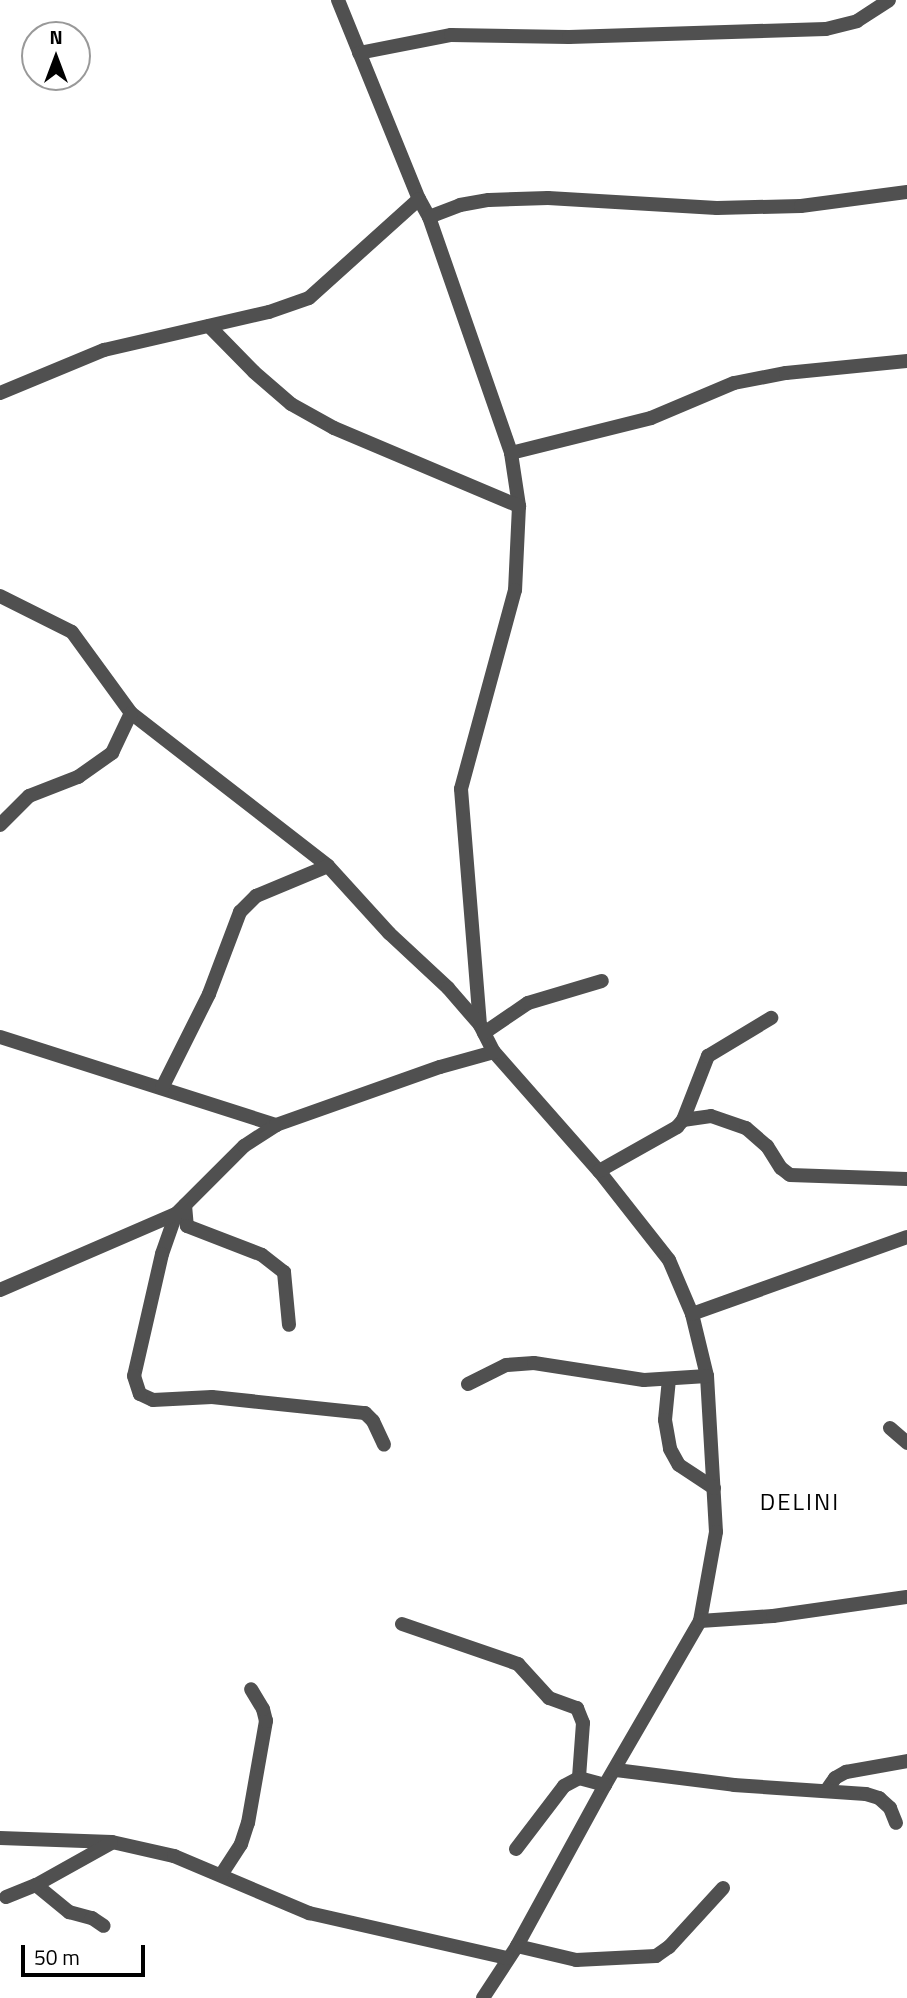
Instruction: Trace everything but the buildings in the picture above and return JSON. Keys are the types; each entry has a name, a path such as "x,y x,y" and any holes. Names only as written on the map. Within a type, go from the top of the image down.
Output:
{"street":[{"path":"338,0 419,199 429,217 511,453 519,506 515,590 461,789 482,1029"},
{"path":"359,53 451,35 569,37 826,29 857,21 889,0"},
{"path":"429,217 460,205 489,200 548,198 718,208 801,206 907,191"},
{"path":"0,393 104,350 145,338 209,326 309,298 419,199"},
{"path":"209,326 254,372 291,404 334,428 519,506"},
{"path":"511,453 651,418 734,383 786,373 907,361"},
{"path":"0,596 72,632 131,713 328,866 389,933 448,988 482,1029 494,1052 599,1171 668,1260 692,1314 707,1376 716,1532 700,1621 616,1770 605,1784 512,1952 483,1998"},
{"path":"0,825 29,796 78,777 112,753 131,713"},
{"path":"162,1088 209,994 240,912 256,896 328,866"},
{"path":"482,1029 528,1003 602,981"},
{"path":"599,1171 677,1126 683,1120 708,1056 771,1018"},
{"path":"0,1037 276,1125"},
{"path":"0,1290 180,1210 244,1146 276,1125 440,1067 494,1052"},
{"path":"683,1120 711,1116 746,1128 767,1146 781,1168 790,1175 907,1179"},
{"path":"180,1210 187,1226 262,1255 284,1272 289,1325"},
{"path":"180,1210 162,1254 134,1376 140,1394 153,1401 212,1397 365,1413 373,1421 384,1445"},
{"path":"692,1314 907,1237"},
{"path":"468,1384 506,1365 534,1363 644,1380 707,1376"},
{"path":"669,1379 665,1420 670,1449 679,1465 714,1488"},
{"path":"890,1428 907,1443"},
{"path":"700,1621 773,1616 907,1597"},
{"path":"402,1623 518,1664 549,1698 577,1708 583,1723 579,1779"},
{"path":"221,1875 241,1844 248,1823 266,1721 263,1709 251,1689"},
{"path":"826,1791 835,1778 846,1772 907,1761"},
{"path":"616,1770 734,1785 866,1794 879,1798 890,1808 896,1823"},
{"path":"516,1849 564,1786 579,1779 605,1784"},
{"path":"0,1838 112,1842 174,1856 309,1913 512,1952 576,1960 656,1956 669,1947 723,1888"},
{"path":"6,1897 36,1885 112,1842"},
{"path":"36,1885 69,1912 92,1918 104,1926"}],"district":[{"name":"DELINI","path":"800,1502"}]}
